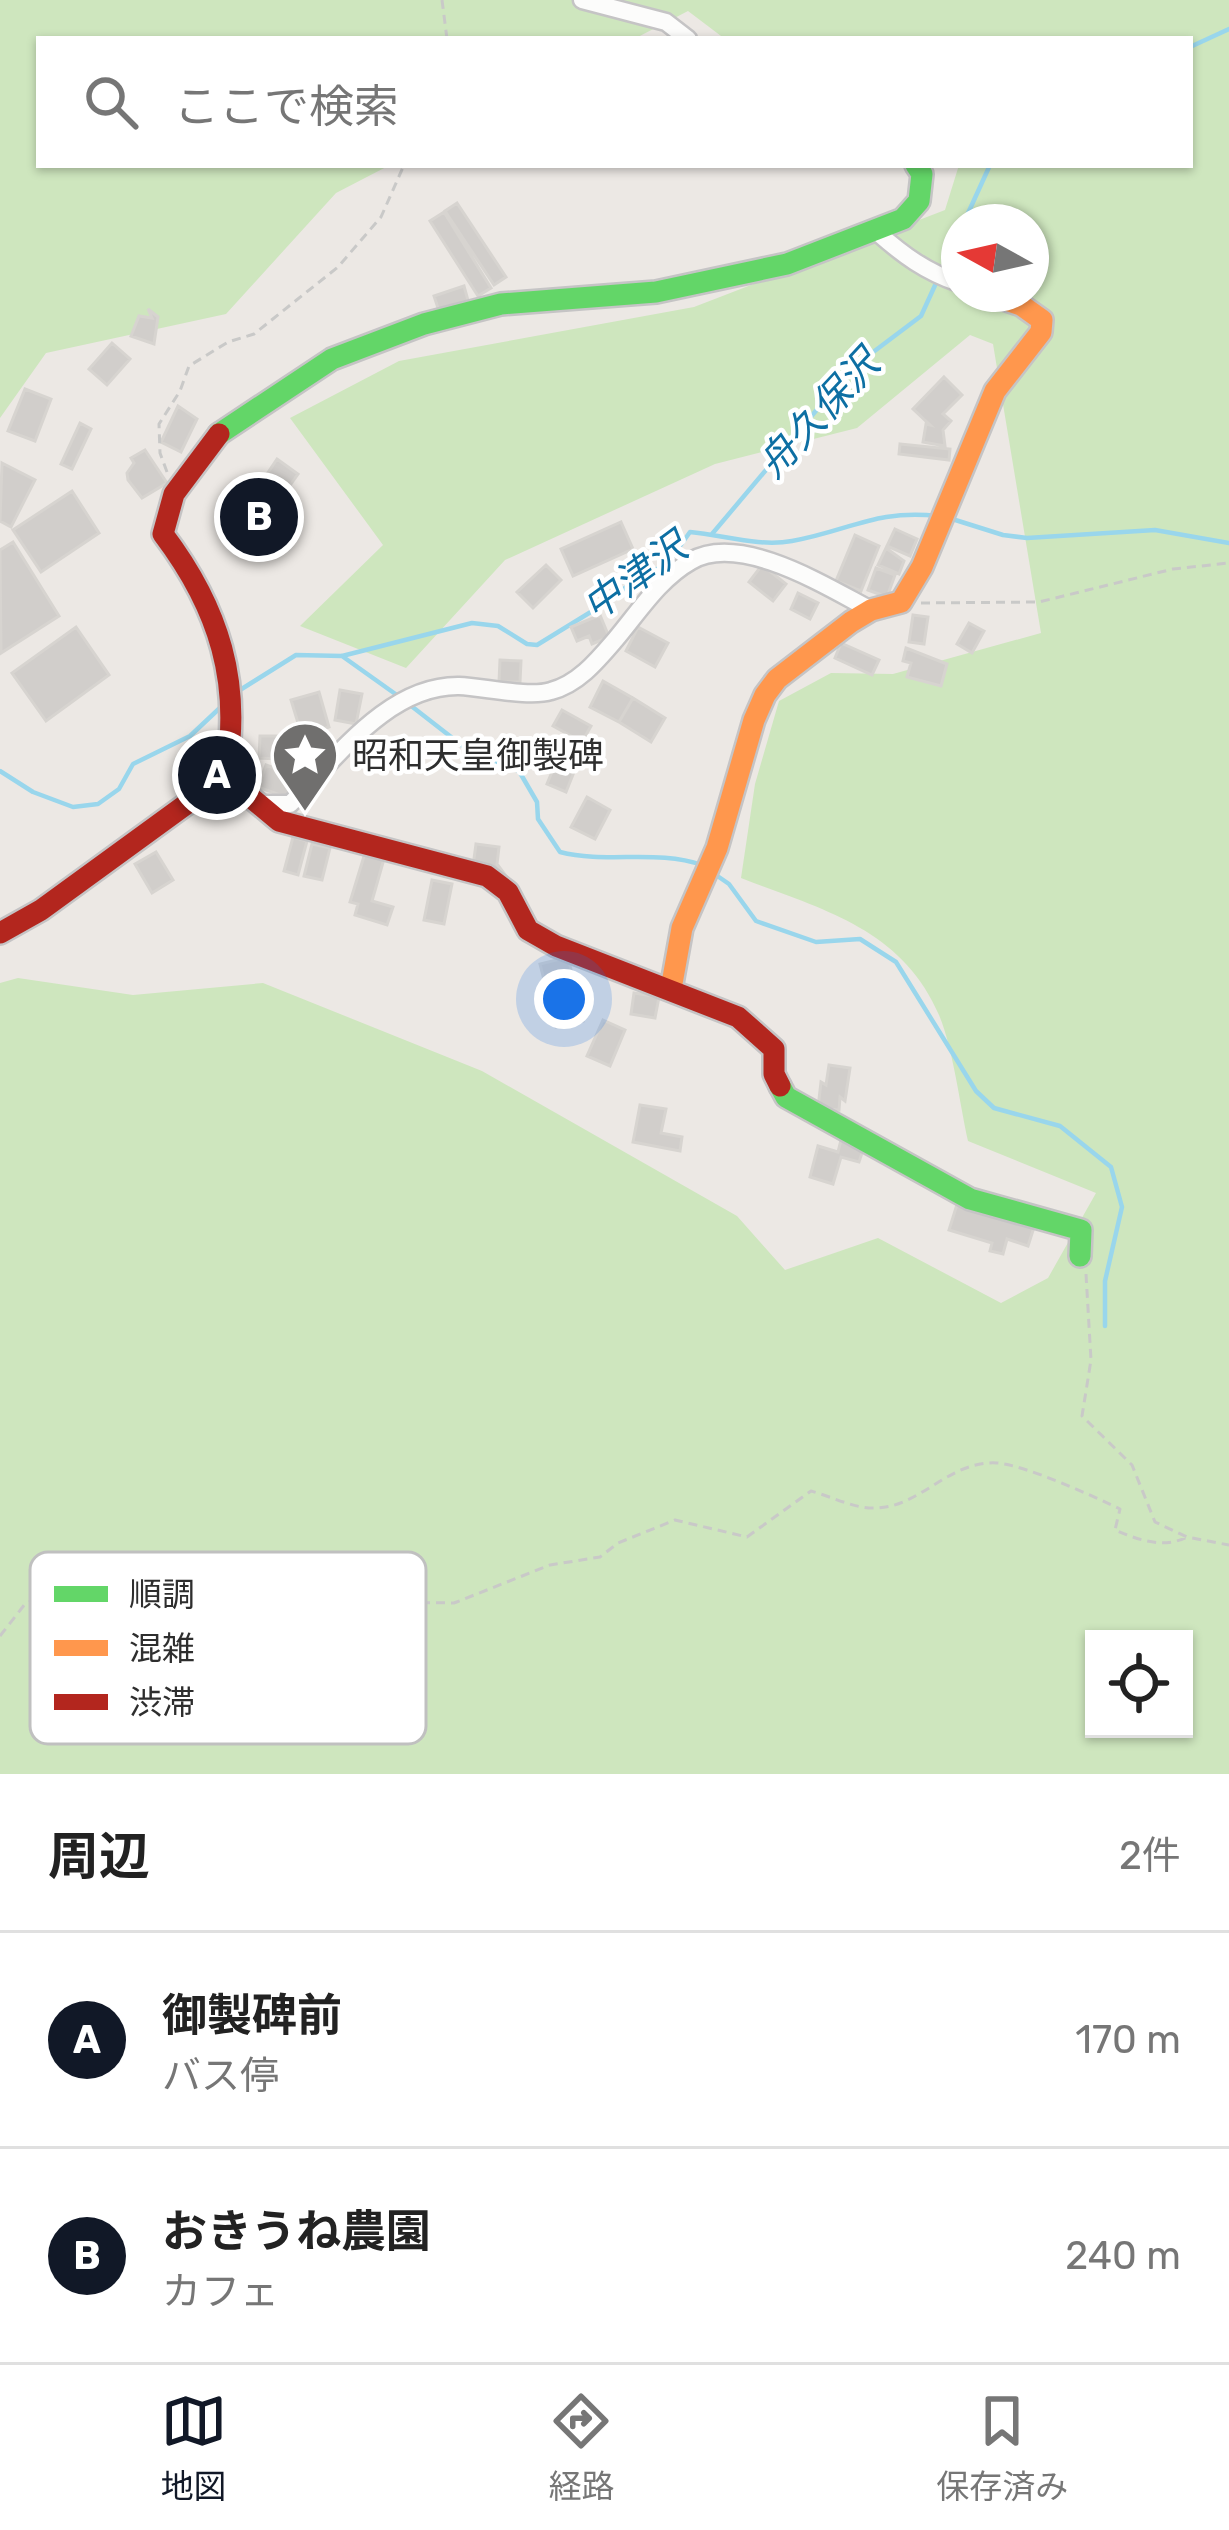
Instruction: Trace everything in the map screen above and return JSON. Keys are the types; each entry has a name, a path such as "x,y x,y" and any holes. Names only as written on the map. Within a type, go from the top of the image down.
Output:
{"street":[{"path":"582,0 666,22 684,36"},
{"path":"0,933 41,910 225,776 235,740 235,694 203,587 163,534 174,494 222,430 332,359 424,324 501,304 656,292 737,277 877,232 903,220 919,201 922,174 918,168"},
{"path":"877,232 919,266 941,275"},
{"path":"670,989 682,928 717,848 765,694 777,679 871,610 901,602 922,567 995,391 1041,332 1042,320 1031,312"},
{"path":"255,804 290,804 380,717 409,696 452,686 550,692 590,670 664,582 694,558 724,552 751,556 814,580 871,610"},
{"path":"225,776 280,821 487,876 508,892 528,930 556,946 739,1017 773,1049 774,1074 786,1097 970,1199 1081,1230 1080,1256"}],"path":[{"path":"442,0 447,36"},
{"path":"174,494 160,453 159,424 190,366 228,342 254,334 338,267 381,217 403,168"},
{"path":"901,602 1039,602 1173,569 1229,563"},
{"path":"1080,1256 1090,1284 1091,1360 1082,1416 1132,1465 1155,1522 1187,1537 1229,1545"},
{"path":"426,1603 454,1604 550,1565 600,1557 618,1543 675,1520 747,1537 811,1491 874,1508 902,1501 961,1468 998,1463 1072,1486 1120,1509 1115,1529 1136,1539 1174,1544 1187,1537"},
{"path":"0,1636 30,1602"}],"green space":[{"path":"0,0 1229,0 1229,1774 0,1774 0,983 18,978 133,995 263,983 482,1071 737,1216 785,1270 878,1238 1001,1303 1048,1278 1096,1193 968,1141 944,1028 923,985 904,961 856,925 741,878 755,784 779,701 831,673 893,674 1041,633 993,344 970,335 857,428 715,464 505,560 406,668 300,626 383,545 290,418 399,361 694,307 941,212 941,312 1049,312 1049,204 947,204 958,168 1193,168 1193,36 721,36 688,11 640,36 36,36 36,168 384,168 336,193 226,314 46,353 0,418"}],"building":[{"path":"457,203 506,277 494,285 445,211"},
{"path":"444,212 491,288 478,296 430,221"},
{"path":"464,286 469,304 440,314 434,296"},
{"path":"148,309 158,317 154,344 131,336 139,316 152,318"},
{"path":"112,343 130,359 107,385 89,369"},
{"path":"944,377 962,395 943,414 951,421 943,430 945,446 923,442 926,424 930,425 913,409"},
{"path":"25,389 51,399 35,441 8,431"},
{"path":"178,406 197,419 181,452 161,442"},
{"path":"80,423 91,429 72,469 61,464"},
{"path":"900,444 950,449 949,460 899,454"},
{"path":"145,450 167,483 142,498 127,473 134,463 131,458"},
{"path":"277,459 298,474 281,498 261,483"},
{"path":"2,463 35,480 11,527 0,521"},
{"path":"72,491 99,533 41,572 13,530"},
{"path":"260,496 277,508 260,532 243,519"},
{"path":"621,522 633,549 573,576 561,549"},
{"path":"895,529 917,539 910,556 887,546"},
{"path":"855,535 879,546 861,591 836,581"},
{"path":"13,542 59,616 1,653 0,550"},
{"path":"886,548 904,561 899,574 878,565"},
{"path":"546,565 561,580 533,608 517,592"},
{"path":"762,565 786,584 773,601 749,582"},
{"path":"876,568 895,575 887,597 868,590"},
{"path":"798,593 818,603 810,619 791,609"},
{"path":"600,615 609,637 592,644 589,636 577,641 571,627"},
{"path":"913,615 928,617 924,644 909,642"},
{"path":"969,623 984,631 972,653 957,644"},
{"path":"76,627 109,675 46,721 12,673"},
{"path":"638,627 668,643 655,667 626,651"},
{"path":"841,643 879,660 872,675 835,658"},
{"path":"906,648 947,664 941,686 907,677 911,663 903,661"},
{"path":"500,660 521,661 520,682 499,682"},
{"path":"603,681 633,698 619,722 590,707"},
{"path":"340,690 362,694 356,724 335,720"},
{"path":"319,692 329,727 302,736 291,700"},
{"path":"633,698 665,718 651,742 619,722"},
{"path":"562,710 591,726 582,742 553,726"},
{"path":"260,736 278,736 278,759 259,758"},
{"path":"561,750 580,757 566,792 547,784"},
{"path":"266,765 299,777 291,799 258,787"},
{"path":"587,797 610,810 595,839 571,827"},
{"path":"293,837 307,841 298,875 284,871"},
{"path":"312,844 330,848 322,880 304,876"},
{"path":"476,844 499,847 497,864 506,876 497,883 473,866"},
{"path":"156,852 173,880 152,893 135,864"},
{"path":"365,853 384,859 372,901 393,907 387,925 355,915 358,904 350,902"},
{"path":"432,880 452,884 444,924 424,920"},
{"path":"568,957 583,1021 556,1027 540,964"},
{"path":"634,993 659,997 655,1018 631,1014"},
{"path":"603,1020 625,1030 610,1066 587,1056"},
{"path":"829,1065 850,1068 839,1110 818,1108"},
{"path":"640,1105 666,1109 661,1133 682,1137 680,1151 633,1142"},
{"path":"841,1140 864,1147 859,1162 841,1157 833,1184 810,1177 818,1146 838,1152"},
{"path":"959,1198 1036,1221 1028,1246 1007,1239 1003,1254 990,1251 992,1243 949,1230"}],"waterway":[{"name":"舟久保沢","path":"1193,46 1229,29"},
{"name":"舟久保沢","path":"972,204 989,168"},
{"name":"舟久保沢","path":"712,534 852,368 921,316 937,281"},
{"name":"中津沢","path":"240,690 296,655 342,656 472,623 498,626 537,645 667,564 690,532 779,542 880,518 938,516"},
{"name":"中津沢","path":"949,518 1027,538 1155,530 1229,543"},
{"path":"342,656 401,698"},
{"path":"0,771 33,792 73,807 98,804 119,789 133,764 190,736 223,705"},
{"path":"410,705 473,754 519,771 537,802 538,819 560,852 667,858 702,865"},
{"path":"716,875 729,884 756,921 816,942 860,939 896,962 976,1091 994,1108 1060,1126 1111,1167 1122,1207 1105,1281 1105,1326"}],"traffic: fast":[{"path":"219,434 332,359 424,324 501,304 656,292 787,264 903,219 919,201 922,174 918,168"},
{"path":"780,1086 786,1097 970,1199 1081,1230 1080,1256"}],"traffic: slow":[{"path":"671,989 682,928 717,848 765,695 777,679 851,622 871,610 901,602 922,567 995,391 1041,332 1042,320 1031,312"}],"traffic: jam":[{"path":"0,933 41,910 225,776 231,710 222,648 199,590 163,534 174,494 219,434"},
{"path":"225,776 279,821 487,876 508,892 528,930 556,946 738,1017 774,1049 774,1074 780,1086"}],"place":[{"name":"おきうね農園","path":"259,517"},
{"name":"御製碑前","path":"217,775"},
{"name":"昭和天皇御製碑","path":"305,814"}]}
